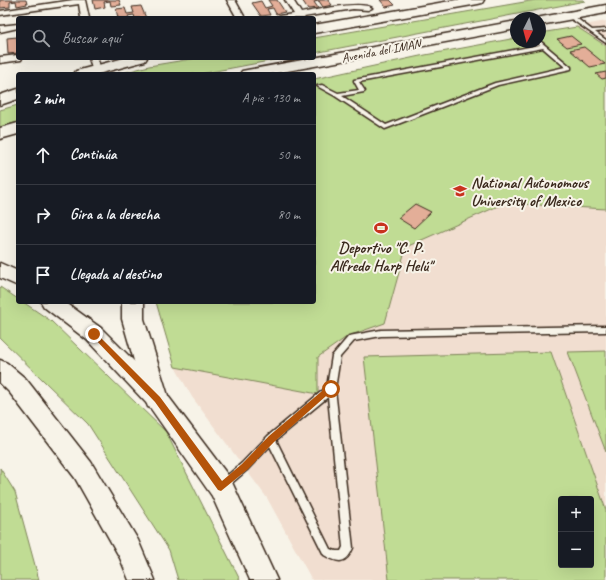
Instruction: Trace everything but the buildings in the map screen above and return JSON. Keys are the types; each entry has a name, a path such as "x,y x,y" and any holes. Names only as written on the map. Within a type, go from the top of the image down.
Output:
{"main road":[{"name":"Avenida del IMAN","path":"316,29 478,0"},
{"path":"599,0 606,5"},
{"path":"546,20 606,9"},
{"name":"Avenida del IMAN","path":"258,72 510,26"},
{"path":"299,72 336,58"},
{"path":"84,72 95,64 125,60"},
{"path":"0,86 16,83"},
{"path":"0,100 16,95"},
{"path":"0,134 16,129"},
{"path":"0,270 16,278"},
{"path":"53,304 94,334 157,399 221,487 264,580"},
{"path":"133,304 134,319 157,399"},
{"path":"0,369 18,386 82,470 130,549 142,580"}],"street":[{"path":"231,0 240,16"},
{"path":"289,0 299,16"},
{"path":"0,13 82,1 85,16"},
{"path":"305,16 353,7 368,8"},
{"path":"0,29 16,26"},
{"path":"0,60 16,58"}],"lane":[{"path":"569,15 606,42"},
{"path":"591,31 606,30"},
{"path":"337,95 362,91 356,81 533,48"},
{"path":"320,86 337,95 385,126 497,84 569,68 546,48"},
{"path":"271,439 327,552 335,556 342,556 348,548 331,389 336,356 352,338 380,333 606,329"},
{"path":"221,487 245,466 271,439 331,389"}],"shaded area":[{"name":"National Autonomous University of Mexico","path":"606,21 606,580 312,580 267,498 192,397 175,367 157,304 316,304 316,79 420,56 510,39 510,48 546,48 546,32"}],"green space":[{"path":"536,0 585,1 528,12 510,12 510,15 316,53 316,38"},
{"name":"Deportivo \"C. P. Alfredo Harp Helú\"","path":"577,27 606,46 606,209 505,203 406,247 385,323 348,336 318,357 318,394 175,367 157,304 316,304 316,79 420,56 510,39 510,48 546,48 546,32"},
{"path":"185,60 274,60 211,72 126,72 149,66"},
{"path":"16,106 16,123 0,127 0,110"},
{"path":"0,287 16,298 16,304 26,304 51,321 166,432 240,580 178,580 169,550 88,424 0,338"},
{"path":"606,351 606,452 568,352"},
{"path":"551,352 606,510 606,580 389,580 364,357"},
{"path":"0,468 15,492 39,580 0,580"}],"place":[{"name":"National Autonomous University of Mexico","path":"460,191"},
{"name":"Deportivo \"C. P. Alfredo Harp Helú\"","path":"381,228"}],"route":[{"path":"94,334 157,399 221,487 245,466 271,439 331,389"}]}
